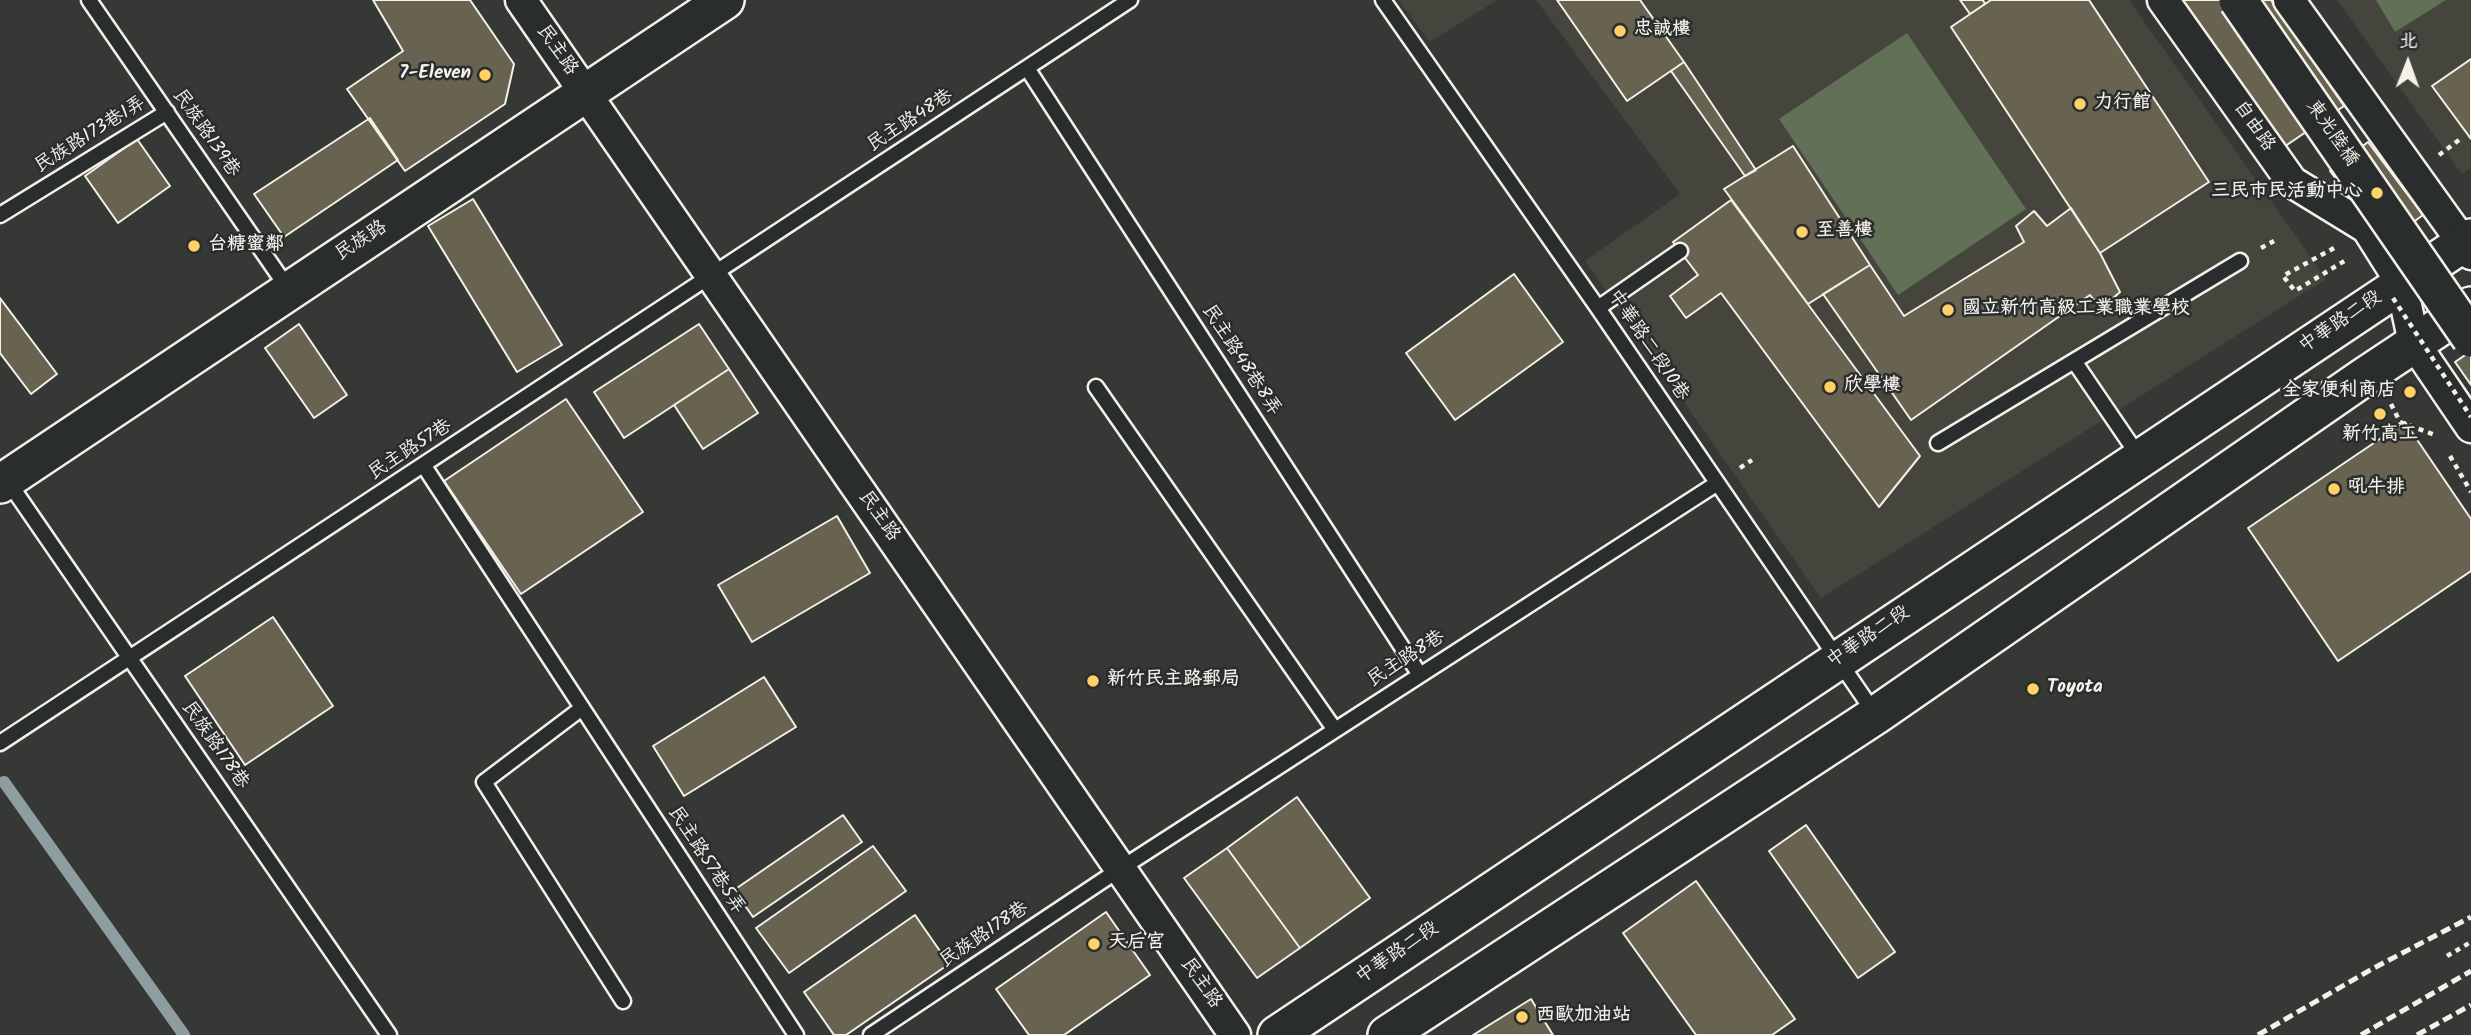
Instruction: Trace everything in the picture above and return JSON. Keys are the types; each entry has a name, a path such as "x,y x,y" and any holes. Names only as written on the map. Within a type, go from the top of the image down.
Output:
{"street":[{"name":"民主路","path":"521,0 1235,1035"},
{"name":"民族路","path":"2,478 725,0"},
{"name":"自由路","path":"2163,0 2292,182 2367,229 2396,288 2414,343"},
{"name":"東光陸橋","path":"2238,0 2471,338"},
{"path":"2288,0 2468,245"},
{"name":"中華路二段","path":"1277,1035 2396,288 2468,245"},
{"path":"1387,1035 1876,715 2471,306"},
{"path":"2414,343 2471,427"}],"lane":[{"name":"民族路139巷","path":"89,0 289,290"},
{"name":"民主路48巷","path":"712,276 1130,0"},
{"name":"中華路二段10巷","path":"1383,0 1598,308 1876,715"},
{"name":"民主路48巷8弄","path":"1027,68 1420,675"},
{"name":"民族路173巷1弄","path":"0,215 167,112"},
{"path":"1598,308 1680,251"},
{"path":"1938,443 2240,261"},
{"name":"民主路57巷","path":"0,743 712,276"},
{"path":"2074,361 2140,458"},
{"path":"1096,387 1335,730"},
{"name":"民主路57巷5弄","path":"424,466 796,1035"},
{"name":"民族路178巷","path":"2,478 389,1035"},
{"name":"民主路8巷","path":"1120,869 1716,484"},
{"path":"582,708 484,782 623,1001"},
{"name":"民族路178巷","path":"871,1035 1120,869"}],"path":[{"path":"2351,257 2295,291 2283,276 2367,229"},
{"path":"2396,288 2471,416"},
{"path":"2389,401 2400,422 2437,436"},
{"path":"2444,447 2471,492"},
{"path":"2447,956 2471,942"}],"shaded area":[{"path":"1398,0 1497,0 1430,42"},
{"name":"國立新竹高級工業職業學校","path":"1536,0 2129,0 2326,279 1821,598 1585,261 1680,194"},
{"path":"2337,0 2471,0 2471,168 2462,174"}],"green space":[{"path":"2376,0 2446,0 2395,32"},
{"path":"1907,33 2026,209 1898,295 1779,119"}],"building":[{"path":"373,0 470,0 514,64 505,104 405,171 347,89 403,51"},
{"name":"忠誠樓","path":"1557,0 1640,0 1684,62 1627,101"},
{"path":"1960,0 1983,0 1985,4 1970,14"},
{"name":"力行館","path":"1991,0 2089,0 2209,182 2100,253 1951,27"},
{"path":"2178,0 2271,0 2344,106 2281,149"},
{"path":"2471,59 2471,139 2432,86"},
{"path":"1684,62 1756,170 1745,176 1671,71"},
{"path":"370,118 398,160 284,237 254,194"},
{"path":"137,139 170,186 118,223 85,176"},
{"name":"三民市民活動中心","path":"2368,142 2423,215 2385,243 2330,171"},
{"name":"至善樓","path":"1793,146 1870,265 1808,304 1724,189"},
{"path":"473,199 562,345 517,372 428,226"},
{"name":"欣學樓","path":"1731,200 1920,456 1879,507 1721,293 1686,318 1670,296 1698,275 1673,242"},
{"path":"2071,208 2100,253 2120,292 2101,309 2090,295 1911,420 1823,294 1870,265 1904,316 2024,242 2016,226 2034,211 2047,226"},
{"path":"1514,274 1563,342 1455,420 1406,353"},
{"path":"0,298 57,374 31,394 0,353"},
{"path":"299,324 347,395 314,418 265,348"},
{"path":"699,324 729,369 624,438 594,392"},
{"path":"2471,351 2471,385 2455,362"},
{"path":"729,369 758,413 703,449 674,405"},
{"path":"566,399 643,512 521,594 444,481"},
{"path":"2405,422 2471,519 2471,571 2338,661 2248,528"},
{"path":"837,516 870,573 752,642 718,585"},
{"path":"273,617 333,706 245,765 185,676"},
{"path":"764,677 796,727 684,796 653,746"},
{"path":"1297,797 1370,898 1300,948 1227,848"},
{"path":"843,815 862,842 753,917 734,890"},
{"path":"1806,825 1895,952 1858,978 1769,851"},
{"path":"873,846 906,891 789,973 756,928"},
{"path":"1227,848 1300,948 1257,978 1184,878"},
{"path":"1696,881 1795,1019 1772,1035 1696,1035 1623,933"},
{"name":"天后宮","path":"1106,912 1150,975 1064,1035 1029,1035 996,989"},
{"path":"915,915 949,964 846,1035 834,1035 804,992"},
{"name":"西歐加油站","path":"1531,999 1553,1035 1473,1035"}],"waterway":[{"path":"4,782 184,1035"}],"railway":[{"path":"2258,1035 2372,969 2471,917"},
{"path":"2361,1035 2471,971"},
{"path":"2417,1035 2471,1005"}],"place":[{"name":"忠誠樓","path":"1620,31"},
{"name":"7-Eleven","path":"485,75"},
{"name":"力行館","path":"2080,104"},
{"name":"三民市民活動中心","path":"2377,193"},
{"name":"至善樓","path":"1802,232"},
{"name":"台糖蜜鄰","path":"194,246"},
{"name":"國立新竹高級工業職業學校","path":"1948,310"},
{"name":"欣學樓","path":"1830,387"},
{"name":"全家便利商店","path":"2410,392"},
{"name":"新竹高工","path":"2380,414"},
{"name":"吼牛排","path":"2334,489"},
{"name":"新竹民主路郵局","path":"1093,681"},
{"name":"Toyota","path":"2033,689"},
{"name":"天后宮","path":"1094,944"},
{"name":"西歐加油站","path":"1522,1017"}]}
